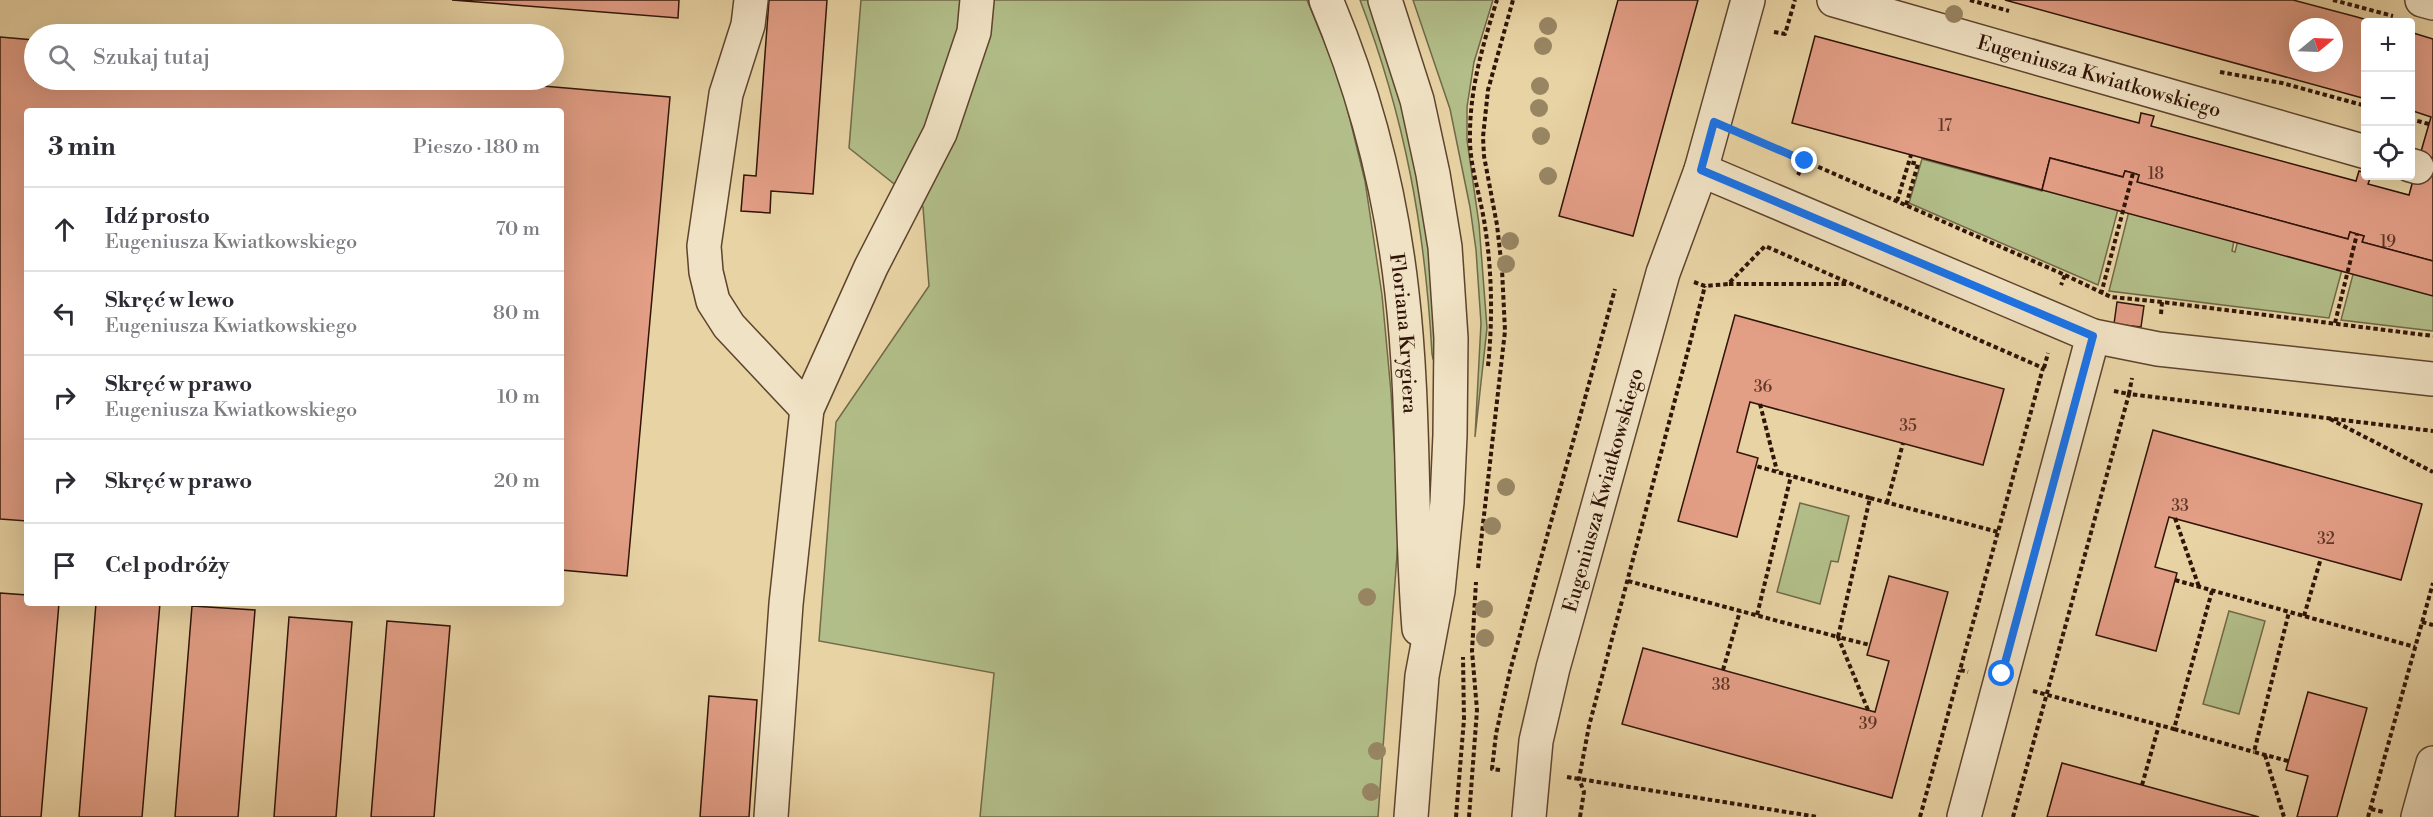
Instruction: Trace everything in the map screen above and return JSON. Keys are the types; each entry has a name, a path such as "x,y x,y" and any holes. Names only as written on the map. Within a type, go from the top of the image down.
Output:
{"street":[{"path":"751,0 748,25 726,94 704,246 706,272 713,301 729,326 807,409"},
{"path":"771,817 786,604 807,409 872,267 940,133 974,32 977,0"},
{"name":"Floriana Krygiera","path":"1326,0 1357,85 1377,158 1402,293 1422,676"},
{"name":"Eugeniusza Kwiatkowskiego","path":"1529,817 1536,741 1553,668 1663,273 1701,170 1748,0"},
{"name":"Eugeniusza Kwiatkowskiego","path":"1834,0 2361,151"},
{"path":"2411,9 2433,3"},
{"name":"Floriana Krygiera","path":"1385,4 1417,100 1433,174 1445,247 1451,339 1447,502 1438,591 1422,676 1412,817"},
{"path":"1701,170 2093,336 2158,349 2433,379"},
{"path":"1964,817 2093,336"},
{"path":"2418,817 2433,763"}],"path":[{"path":"1478,569 1505,331 1502,269 1497,225 1484,156 1484,137 1488,90 1513,0"},
{"path":"1970,0 2016,13"},
{"path":"2333,0 2411,9"},
{"path":"2213,70 2282,83 2361,105"},
{"path":"2415,120 2429,124"},
{"path":"1714,122 1805,161"},
{"path":"1897,201 1911,155"},
{"path":"1906,205 1918,164 1909,162"},
{"path":"2102,294 2133,173"},
{"path":"2335,323 2357,234"},
{"path":"1728,284 1765,246 2043,368 1920,817"},
{"path":"1663,273 1705,286 1851,284"},
{"path":"2066,275 2102,294 2433,336"},
{"path":"1580,817 1584,792 1579,779 1589,726 1705,286"},
{"path":"1533,773 1492,769 1496,734 1513,660 1615,289"},
{"path":"2158,349 2162,302"},
{"path":"2013,817 2129,394 2433,431"},
{"path":"1760,404 1777,472"},
{"path":"2327,418 2433,472"},
{"path":"1887,503 1902,443"},
{"path":"1756,466 1998,532"},
{"path":"1757,615 1791,476"},
{"path":"1868,710 1838,637 1870,498"},
{"path":"2175,518 2199,587"},
{"path":"2304,616 2321,558"},
{"path":"2175,580 2415,647"},
{"path":"1468,817 1476,710 1472,651 1476,581"},
{"path":"1628,581 1870,645"},
{"path":"2368,817 2433,583"},
{"path":"2174,729 2212,591"},
{"path":"1723,670 1740,611"},
{"path":"2254,752 2289,612"},
{"path":"2422,622 2433,625"},
{"path":"1456,817 1464,719 1463,656"},
{"path":"1960,670 2288,761"},
{"path":"2142,785 2159,725"},
{"path":"2265,755 2284,817"},
{"path":"1579,779 1818,817"}],"green space":[{"path":"861,0 1307,0 1341,83 1365,181 1382,295 1391,392 1399,527 1378,817 980,817 994,673 819,641 836,422 929,286 923,207 849,148"},
{"path":"1360,0 1372,0 1428,199 1436,361 1432,354 1429,307 1418,218 1401,131 1376,44"},
{"path":"1413,0 1493,0 1474,62 1467,107 1467,140 1479,224 1487,328 1475,437 1481,323 1476,250 1470,207 1450,109"},
{"path":"1922,159 2042,191 2051,159 2126,179 2098,285 1909,203"},
{"path":"2136,183 2234,241 2232,251 2235,252 2245,212 2350,240 2329,318 2109,291"},
{"path":"2361,244 2433,264 2433,331 2341,320"},
{"path":"1800,503 1849,516 1838,562 1831,561 1820,604 1777,592"},
{"path":"2229,611 2265,621 2239,714 2203,704"}],"building":[{"path":"452,0 679,0 678,18"},
{"path":"769,0 827,0 813,194 771,191 770,213 741,211 744,175 756,176"},
{"path":"1618,0 1698,0 1633,236 1559,216"},
{"path":"2005,0 2293,0 2361,18 2361,98"},
{"path":"2415,34 2433,39 2433,158 2420,155 2431,117 2415,112"},
{"path":"1815,36 2139,123 2141,113 2154,116 2151,126 2356,181 2359,171 2361,172 2361,180 2370,180 2368,184 2409,195 2415,180 2420,155 2433,158 2433,261 2362,242 2364,236 2350,232 2348,239 2137,182 2139,175 2125,171 2123,177 2050,158 2042,190 1792,123"},
{"path":"0,37 24,39 24,90 564,90 564,88 670,97 627,576 564,570 564,108 24,108 24,521 0,519"},
{"path":"2050,158 2123,177 2125,171 2133,173 2139,175 2137,182 2348,239 2350,232 2364,236 2362,242 2433,261 2433,296 2042,190"},
{"path":"2117,302 2144,306 2141,327 2114,324"},
{"path":"1735,315 2004,389 1983,465 1750,402 1737,452 1758,458 1737,537 1678,521"},
{"path":"2153,430 2422,504 2401,580 2169,517 2155,567 2177,573 2156,651 2096,635"},
{"path":"1889,576 1948,592 1892,798 1622,724 1643,648 1875,712 1889,661 1867,655"},
{"path":"0,593 24,595 24,606 59,606 41,817 0,817"},
{"path":"96,606 160,606 142,817 79,817"},
{"path":"192,606 255,610 238,817 175,817"},
{"path":"289,617 352,622 336,817 274,817"},
{"path":"387,621 450,626 434,817 371,817"},
{"path":"2308,692 2367,708 2337,817 2297,817 2308,776 2286,770"},
{"path":"709,696 757,700 749,817 700,817"},
{"path":"2062,763 2142,785 2259,817 2047,817"}],"route":[{"path":"1805,161 1714,122 1701,170 2093,336 2002,674"}]}
